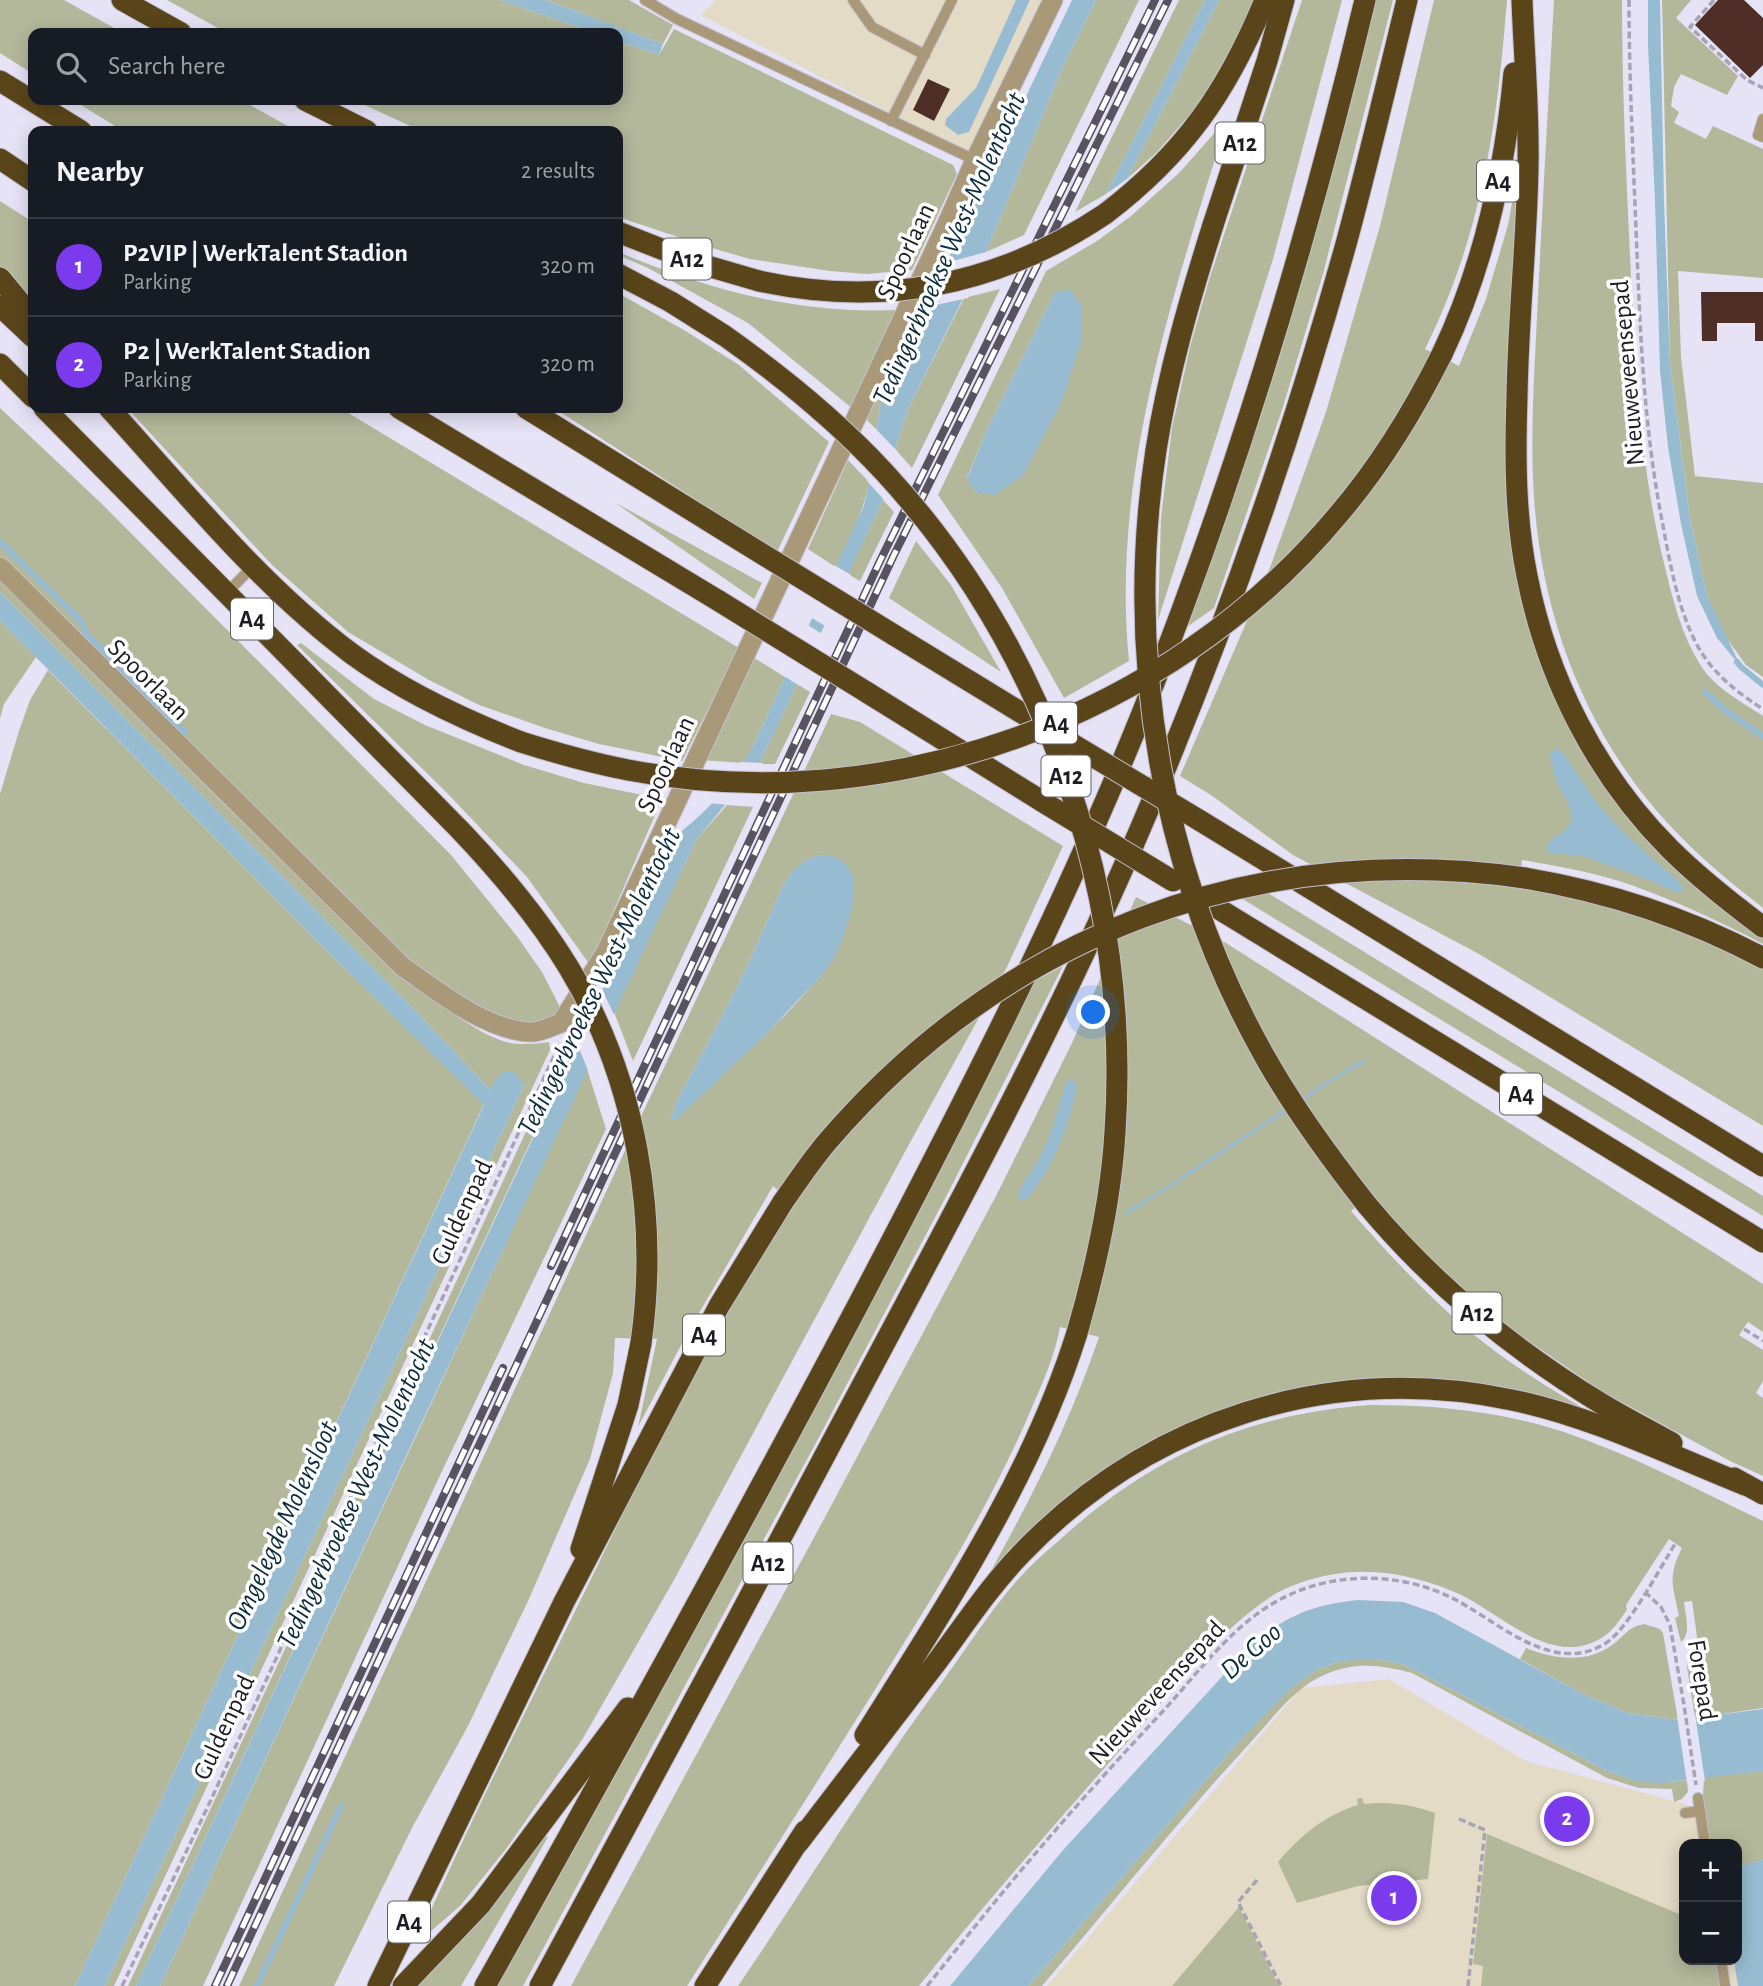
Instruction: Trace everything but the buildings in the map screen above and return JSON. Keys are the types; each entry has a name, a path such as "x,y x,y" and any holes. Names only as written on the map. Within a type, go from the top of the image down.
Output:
{"highway":[{"path":"122,0 171,28"},
{"name":"A12","path":"623,234 697,263 759,281 836,292 914,289 995,270 1067,238 1105,215 1162,166 1186,139 1227,80 1265,0"},
{"name":"A12","path":"1284,0 1267,61 1196,279 1163,414 1153,473 1147,535 1147,663 1159,762 1189,884 1222,972 1276,1077 1367,1205 1412,1254 1459,1299 1542,1364 1602,1404 1754,1489"},
{"name":"A12","path":"485,1986 679,1639 933,1163 1066,891 1127,750 1173,634 1267,365 1325,162 1365,0"},
{"name":"A12","path":"540,1986 994,1138 1128,857 1217,638 1277,471 1348,238 1407,0"},
{"name":"A4","path":"114,413 253,566 327,634 383,675 444,709 522,742 593,762 664,775 722,781 803,781 871,774 943,760 998,744 1058,722 1103,701 1181,656 1228,621 1275,582 1320,536 1357,492 1397,436 1442,354 1470,285 1495,197 1512,96 1521,0"},
{"name":"A4","path":"1521,0 1528,162 1517,394 1517,489 1523,549 1536,613 1547,650 1578,723 1621,793 1653,831 1695,873 1763,927"},
{"path":"0,81 28,98"},
{"path":"39,105 73,126"},
{"path":"315,105 357,126"},
{"path":"0,162 28,179"},
{"name":"A12","path":"623,277 726,336 786,380 837,425 886,474 931,528 980,599 1015,660 1043,719 1084,831 1109,954 1117,1040 1115,1132 1111,1172 1094,1267 1077,1333 1042,1427 1007,1498 951,1595 798,1843 705,1986"},
{"path":"0,278 28,312"},
{"path":"0,306 28,332"},
{"path":"0,364 28,392"},
{"name":"A4","path":"49,413 460,830 521,898 570,969 597,1022 618,1076 638,1156 645,1216 646,1282 641,1343 628,1405 564,1602"},
{"name":"A4","path":"408,413 1763,1242"},
{"name":"A4","path":"534,413 1763,1166"},
{"name":"A4","path":"378,1986 564,1602 719,1306 783,1202 826,1144 874,1091 956,1020 1013,981 1107,931 1199,899 1247,886 1310,875 1404,869 1460,870 1525,878 1578,888 1658,911 1763,958"},
{"name":"A12","path":"798,1843 982,1600 1020,1555 1059,1518 1108,1479 1168,1443 1216,1422 1270,1405 1329,1393 1399,1388 1462,1392 1514,1400 1563,1414 1754,1489"},
{"name":"A12","path":"403,1986 460,1928 493,1889 679,1639"}],"street":[{"name":"Spoorlaan","path":"0,567 402,967 495,1024 531,1033 561,1024 606,952 975,160 1053,0"}],"lane":[{"path":"645,0 677,19 975,160"},
{"path":"853,0 872,27 925,55"},
{"path":"891,121 952,0"},
{"path":"1763,119 1758,135 1763,137"},
{"path":"226,594 253,566"},
{"path":"1698,1798 1703,1839"},
{"path":"1685,1813 1700,1811"},
{"path":"1722,1965 1725,1986"}],"path":[{"name":"Nieuweveensepad","path":"1629,0 1642,369 1650,449 1664,535 1678,593 1696,643 1722,678 1763,709"},
{"path":"1714,0 1689,27 1747,80 1763,89"},
{"name":"Guldenpad","path":"122,1986 209,1804 560,1043 561,1024"},
{"path":"1744,1329 1763,1341"},
{"name":"Nieuweveensepad","path":"927,1986 1041,1847 1113,1765 1226,1642 1250,1620 1277,1601 1305,1588 1332,1581 1358,1578 1397,1580 1448,1596 1538,1648 1572,1653 1608,1642 1623,1627 1675,1544"},
{"name":"Forepad","path":"1645,1592 1661,1607 1669,1620 1696,1784"},
{"path":"1458,1819 1485,1830 1468,1986"},
{"path":"1257,1880 1238,1902 1281,1986"}],"shaded area":[{"path":"716,0 1051,0 970,154 701,15"},
{"path":"1389,1679 1526,1761 1707,1810 1763,1801 1763,1986 1047,1986 1301,1688"}],"green space":[{"path":"0,0 64,0 114,28 28,28 28,71 0,53"},
{"path":"167,0 500,0 581,28 218,28"},
{"path":"546,0 629,0 673,25 663,44"},
{"path":"1096,0 1139,0 1024,235 986,252 1062,69"},
{"path":"1179,0 1205,0 1106,194 1075,212"},
{"path":"1219,0 1255,0 1200,103 1157,152 1127,179"},
{"path":"1302,0 1342,0 1273,259 1158,620 1161,518 1172,428 1190,347 1209,280"},
{"path":"1376,0 1393,0 1323,274 1282,410 1214,608 1184,629 1228,512 1283,345 1325,198"},
{"path":"1434,0 1507,0 1498,92 1484,179 1460,264 1425,349 1459,366 1486,299 1508,225 1519,164 1513,555 1529,628 1555,697 1716,902 1763,938 1763,944 1667,899 1593,874 1522,860 1519,886 1553,892 1653,920 1763,969 1763,1126 1479,954 1293,855 1211,795 1180,776 1271,565 1326,412 1380,226"},
{"path":"1554,0 1622,0 1624,128 1634,334 1649,490 1671,593 1694,655 1714,681 1763,716 1763,908 1709,864 1679,835 1648,800 1620,762 1576,679 1548,590 1534,497 1532,430"},
{"path":"1662,0 1691,0 1676,18 1738,76 1727,95 1681,74 1674,87 1671,106 1679,112 1674,123 1706,139 1713,126 1763,149 1763,278 1678,271 1681,358 1695,476 1763,483 1763,677 1746,665 1725,636 1707,596 1690,519 1670,363"},
{"path":"674,29 953,165 957,174 912,270 867,274 750,259 623,219 623,126 410,126 365,105 623,105 623,43 659,55"},
{"path":"81,105 250,105 288,126 115,126"},
{"path":"1219,128 1224,130 1166,326 1137,458 1129,525 1126,593 1129,661 1064,698 1002,588 938,495 1046,271 1097,241 1131,216 1179,173","holes":["1055,292 977,493 967,478 986,432"]},
{"path":"0,201 28,219 28,300 0,268"},
{"path":"623,254 686,278 754,297 824,308 897,310 853,409 748,323 623,257"},
{"path":"1000,289 912,468 895,449 908,409 964,298"},
{"path":"623,296 739,365 829,442 777,552 562,413 623,413"},
{"path":"926,307 884,402 880,404 877,430 866,419 916,308"},
{"path":"0,408 101,503 451,855 516,935 542,972 562,1011 543,1020 531,1022 515,1021 497,1015 442,985 396,952 0,556"},
{"path":"132,413 348,413 739,648 682,761 599,744 479,705 429,680 348,632 272,565"},
{"path":"848,460 870,483 858,521 837,568 808,549"},
{"path":"883,500 894,512 860,581 848,574"},
{"path":"614,502 762,583 754,599"},
{"path":"916,541 951,585 1001,672 889,598"},
{"path":"0,576 420,990 490,1036 518,1044 549,1042 550,1050 114,1986 105,1986 524,1085 496,1079 491,1091 409,1004 0,592"},
{"path":"0,621 36,657 4,704 0,718"},
{"path":"301,643 374,699 425,725 524,765 584,783 662,799 590,965 527,877 447,793 297,645"},
{"path":"753,657 785,677 749,755 744,763 700,760"},
{"path":"48,670 335,959 484,1104 75,1986 0,1986 0,794 30,700"},
{"path":"797,684 810,692 775,764 759,764"},
{"path":"831,714 860,722 1063,846 1007,967 674,1580 582,1740 506,1849 460,1906 416,1944 480,1806 662,1434 738,1294 795,1205 773,1186 688,1332 638,1427 657,1339 615,1338 613,1373 590,1459 529,1599 468,1726 413,1826 334,1986 239,1986 635,1129","holes":["821,855 846,865 853,878 821,976 786,1014 676,1119 671,1120 676,1103 740,982 787,878 804,862"]},
{"path":"727,805 753,807 633,1061 614,1012 696,840"},
{"path":"1268,893 1763,1196 1763,1216 1241,898"},
{"path":"1136,897 1226,943 1763,1284 1763,1332 1748,1322 1739,1335 1763,1350 1763,1381 1756,1393 1763,1398 1763,1476 1603,1392 1505,1325 1472,1299 1394,1223 1371,1195 1351,1211 1437,1302 1501,1356 1607,1422 1411,1380 1140,1449 1090,1480 1037,1525 983,1585 1047,1464 1075,1402 1099,1337 1060,1327 1048,1370 1018,1439 963,1545 687,1986 571,1986 997,1194 1072,1043"},
{"path":"1063,966 949,1191 818,1439 523,1986 496,1986 787,1460 1035,981"},
{"path":"572,1033 577,1042 136,1986 128,1986"},
{"path":"587,1069 606,1129 443,1469 203,1986 160,1986"},
{"path":"1370,1405 1419,1406 1492,1414 1564,1432 1615,1451 1763,1521 1763,1708 1695,1718 1687,1667 1697,1637 1692,1601 1684,1602 1687,1629 1681,1642 1675,1618 1679,1616 1673,1589 1673,1574 1682,1548 1669,1539 1616,1625 1603,1637 1584,1645 1565,1647 1547,1643 1510,1625 1459,1594 1414,1578 1351,1572 1317,1578 1273,1595 1247,1614 1211,1648 1022,1862 919,1986 738,1986 915,1719 995,1607 1038,1559 1098,1507 1168,1461 1244,1429 1326,1410"},
{"path":"1644,1624 1660,1629 1663,1633 1678,1720 1627,1713 1583,1694 1520,1659 1526,1648 1558,1657 1592,1655 1612,1645 1634,1627"},
{"path":"1363,1659 1405,1665 1607,1771 1647,1781 1687,1780 1688,1792 1682,1799 1674,1802 1672,1789 1639,1788 1607,1778 1412,1673 1368,1666 1335,1671 1313,1681 1284,1705 1197,1802 1042,1986 1029,1986 1237,1744 1287,1691 1316,1670 1340,1661"},
{"path":"1763,1771 1763,1860 1742,1865 1742,1839 1709,1839 1703,1796 1704,1777"},
{"path":"1362,1798 1364,1804 1400,1804 1435,1813 1428,1879 1358,1886 1297,1903 1278,1862 1314,1828 1335,1814 1358,1805 1357,1799"},
{"path":"1487,1834 1679,1914 1679,1965 1717,1965 1720,1986 1481,1986 1483,1966 1473,1964"},
{"path":"540,1836 548,1837 461,1986 410,1986"},
{"path":"1239,1907 1279,1986 1172,1986"}],"water":[{"path":"500,0 546,0 620,28 581,28"},
{"path":"1016,0 1030,0 969,132 958,135 945,125 946,119 976,88"},
{"path":"1072,0 1096,0 1062,69 986,252 908,409 883,500 777,727 759,764 696,840 160,1986 136,1986 674,837 720,794 755,742 863,508 871,478 878,466 876,440 880,404 884,402 926,306"},
{"path":"1205,0 1219,0 1127,179 1106,194"},
{"path":"1648,0 1660,0 1670,363 1690,519 1707,596 1741,667 1717,638 1697,596 1668,447 1660,371"},
{"path":"623,29 663,44 659,55 623,43"},
{"path":"1071,290 1082,307 1081,343 1062,401 1023,475 995,495 977,493 967,479 986,432 1055,292"},
{"path":"0,592 409,1004 490,1090 496,1079 505,1071 514,1072 524,1085 105,1986 75,1986 484,1105 335,959 0,621"},
{"path":"1557,748 1604,811 1636,844 1682,884 1683,891 1675,892 1583,856 1548,851 1548,843 1566,829 1571,819 1570,807 1556,778 1550,753"},
{"path":"821,855 841,860 853,878 852,908 833,960 817,981 754,1046 676,1120 671,1120 676,1103 740,982 784,884 799,865"},
{"path":"1362,1060 1366,1062 1126,1215 1125,1211"},
{"path":"1069,1079 1073,1079 1077,1087 1062,1138 1037,1186 1021,1201 1019,1192 1046,1145"},
{"name":"De Goo","path":"1358,1600 1403,1602 1435,1613 1583,1694 1627,1713 1678,1720 1763,1709 1763,1771 1659,1783 1636,1781 1607,1771 1405,1665 1377,1659 1340,1661 1316,1670 1288,1691 1237,1744 1029,1986 950,1986 1064,1849 1252,1644 1301,1613"},
{"path":"1763,1860 1763,1986 1738,1986 1735,1965 1742,1965 1742,1865"}],"pier":[{"path":"990,251 968,298 922,308 942,264"},
{"path":"874,427 898,452 886,502 867,481 870,464 875,462"},
{"path":"834,565 851,575 827,627 810,617"},
{"path":"806,624 824,635 800,686 782,675"},
{"path":"740,762 763,763 731,805 707,803"},
{"path":"600,985 615,1017 589,1073 575,1038"},
{"path":"1695,1714 1705,1781 1687,1783 1677,1716"}],"waterway":[{"path":"0,542 81,621 86,634 185,732"},
{"path":"1737,662 1763,685"},
{"path":"1705,692 1727,712 1763,736"},
{"path":"257,1986 341,1806"}],"railway":[{"path":"551,1266 880,561 1155,0"},
{"path":"227,1986 893,557 1168,0"},
{"path":"215,1986 503,1368"}],"place":[{"name":"P2 | WerkTalent Stadion","path":"1567,1819"},
{"name":"P2VIP | WerkTalent Stadion","path":"1394,1898"}],"water label":[{"name":"Tedingerbroekse West-Molentocht","path":"948,248"},
{"name":"Tedingerbroekse West-Molentocht","path":"598,981"},
{"name":"Tedingerbroekse West-Molentocht","path":"355,1493"},
{"name":"Omgelegde Molensloot","path":"281,1525"}]}
